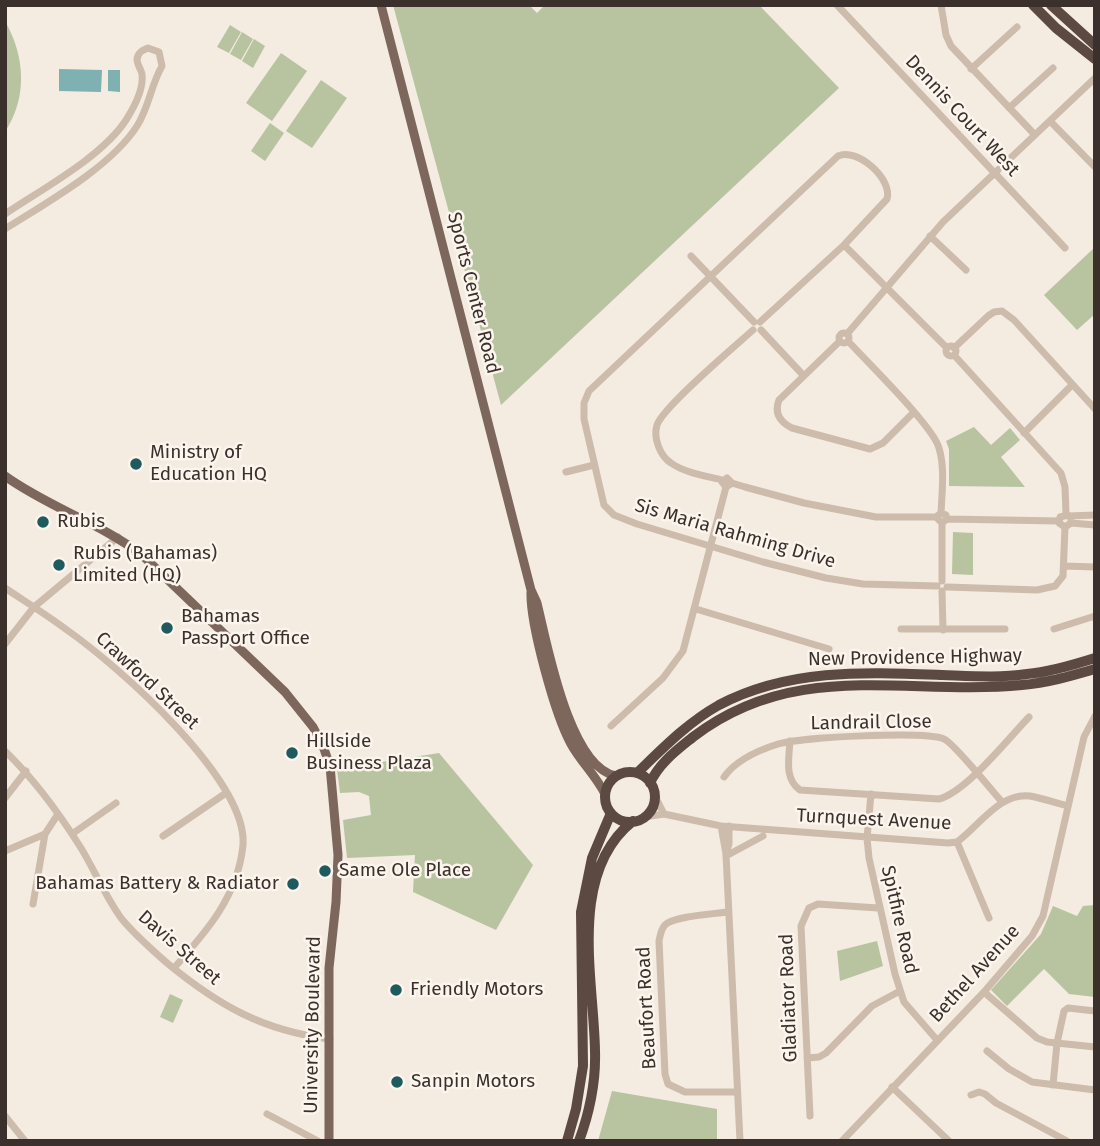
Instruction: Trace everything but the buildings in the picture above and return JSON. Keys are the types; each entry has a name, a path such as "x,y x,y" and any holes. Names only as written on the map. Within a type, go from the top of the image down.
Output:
{"highway":[{"path":"1033,5 1056,28 1095,59"},
{"path":"1051,5 1095,45"},
{"name":"New Providence Highway","path":"637,773 679,732 715,708 764,686 791,679 861,672 985,677 1021,675 1049,671 1095,658"},
{"name":"New Providence Highway","path":"652,788 656,772 677,750 715,723 748,706 796,690 861,685 1019,685 1054,680 1095,669"},
{"path":"579,1141 593,1095 594,1077 589,962 591,903 605,857 619,833 638,819 652,807 652,788 637,773 626,772 616,776 609,784 605,794 606,803 611,813 620,819 638,819"},
{"path":"567,1141 576,1109 583,1066 580,912 592,858 611,813"}],"main road":[{"name":"Sports Center Road","path":"381,5 531,590 537,603 570,724 593,762 605,773 616,776"},
{"name":"University Boulevard","path":"5,475 51,504 118,537 164,575 285,692 313,727 323,746 331,772 338,855 337,902 329,968 329,1141"},
{"name":"Sports Center Road","path":"531,590 531,603 557,710 572,746 605,794"}],"street":[{"name":"Dennis Court West","path":"837,5 1065,248"},
{"path":"941,5 947,39 971,69 1035,135"},
{"path":"971,69 1017,27"},
{"path":"5,214 78,164 113,136 128,116 138,94 142,74 137,62 138,56 142,50 148,48 159,52 162,66 155,77 147,106 128,139 105,162 5,229"},
{"path":"1009,108 1053,68"},
{"path":"913,413 883,443 870,449 792,428 782,421 777,408 779,400 803,375 845,339 930,236 1050,121 1093,84"},
{"path":"1050,121 1095,167"},
{"name":"Sis Maria Rahming Drive","path":"844,245 884,203 889,194 886,183 862,159 845,153 830,163 589,391 584,403 584,419 602,501 614,514 799,572 845,582 1048,589 1061,580 1064,566"},
{"path":"930,236 966,270"},
{"path":"1095,524 1066,520 876,517 856,514 727,484 679,467 669,462 660,449 656,430 660,419 670,407 844,245 952,350 1061,473 1065,480 1066,520 1064,566 1095,567"},
{"path":"691,256 803,375"},
{"path":"952,350 988,316 1002,311 1014,320 1095,409"},
{"path":"845,339 939,445 942,470 943,630"},
{"path":"1024,433 1072,385"},
{"path":"566,472 594,465"},
{"path":"611,726 671,670 683,651 727,484"},
{"path":"1066,520 1095,515"},
{"path":"5,644 34,607 118,537"},
{"name":"Crawford Street","path":"5,587 88,646 163,712 195,748 235,809 243,842 237,875 226,904 174,968"},
{"path":"696,609 829,649"},
{"path":"1054,629 1095,616"},
{"path":"901,629 1005,629"},
{"name":"Bethel Avenue","path":"842,1141 984,992 1031,936 1043,916 1084,737 1095,716"},
{"path":"790,741 789,771 791,780 800,790 939,799 950,795 975,773 1029,717"},
{"name":"Landrail Close","path":"724,777 746,758 768,747 790,741 876,736 936,737 949,742 1002,802"},
{"name":"Davis Street","path":"5,751 26,772 72,834 121,917 174,968 216,1000 258,1022 299,1035 330,1039"},
{"path":"5,798 26,772"},
{"path":"638,819 664,814 652,788"},
{"path":"163,836 226,793"},
{"name":"Spitfire Road","path":"871,794 867,838 878,908 900,991 911,1012 937,1040"},
{"path":"1002,802 1013,797 1028,796 1068,806"},
{"name":"Turnquest Avenue","path":"664,814 725,826 867,838 957,842 1002,802"},
{"path":"72,834 116,803"},
{"path":"33,904 45,834 58,814"},
{"path":"725,826 729,844 726,855 727,912 740,1141"},
{"path":"5,851 45,834"},
{"path":"726,855 763,836"},
{"path":"957,842 989,919"},
{"name":"Gladiator Road","path":"810,1116 801,926 809,908 818,904 878,908"},
{"name":"Beaufort Road","path":"727,912 673,920 664,925 659,941 665,1074 668,1084 685,1092 737,1092"},
{"path":"807,1058 826,1053 873,1006 900,991"},
{"path":"984,992 1037,1038 1095,1047"},
{"path":"1053,1085 1058,1043 1066,1009 1095,1011"},
{"path":"987,1051 1024,1079 1095,1090"},
{"path":"892,1087 944,1139"},
{"path":"971,1095 982,1092 1067,1141"},
{"path":"267,1114 318,1141"},
{"path":"5,1116 25,1141"}],"green space":[{"path":"393,5 529,5 537,13 545,5 759,5 839,88 501,405"},
{"path":"5,21 17,48 21,76 18,105 5,132"},
{"path":"230,25 241,32 229,53 217,47"},
{"path":"242,32 253,39 241,60 230,54"},
{"path":"254,39 265,46 253,68 242,61"},
{"path":"281,53 307,71 272,121 246,103"},
{"path":"321,80 347,98 312,148 286,131"},
{"path":"270,123 284,133 265,161 251,151"},
{"path":"1095,247 1095,314 1077,330 1044,295"},
{"path":"974,427 991,445 1010,428 1020,440 1001,457 1025,487 949,486 949,449 946,441"},
{"path":"953,532 973,533 973,575 952,574"},
{"path":"439,753 533,865 496,930 413,892 415,855 347,858 343,820 371,815 369,796 359,792 340,793 337,769"},
{"path":"1095,905 1095,997 1069,994 1044,969 1007,1006 991,990 1041,934 1053,906 1077,916 1083,906"},
{"path":"877,941 883,966 840,981 837,951"},
{"path":"170,994 183,1000 173,1023 160,1017"},
{"path":"612,1091 717,1109 717,1141 598,1141"}],"water":[{"path":"59,69 102,70 101,92 59,91"},
{"path":"108,70 120,70 120,92 108,91"}],"place":[{"name":"Ministry of Education HQ","path":"136,464"},
{"name":"Rubis","path":"43,522"},
{"name":"Rubis (Bahamas) Limited (HQ)","path":"59,565"},
{"name":"Bahamas Passport Office","path":"167,628"},
{"name":"Hillside Business Plaza","path":"292,753"},
{"name":"Same Ole Place","path":"325,871"},
{"name":"Bahamas Battery & Radiator","path":"293,884"},
{"name":"Friendly Motors","path":"396,990"},
{"name":"Sanpin Motors","path":"397,1082"}]}
